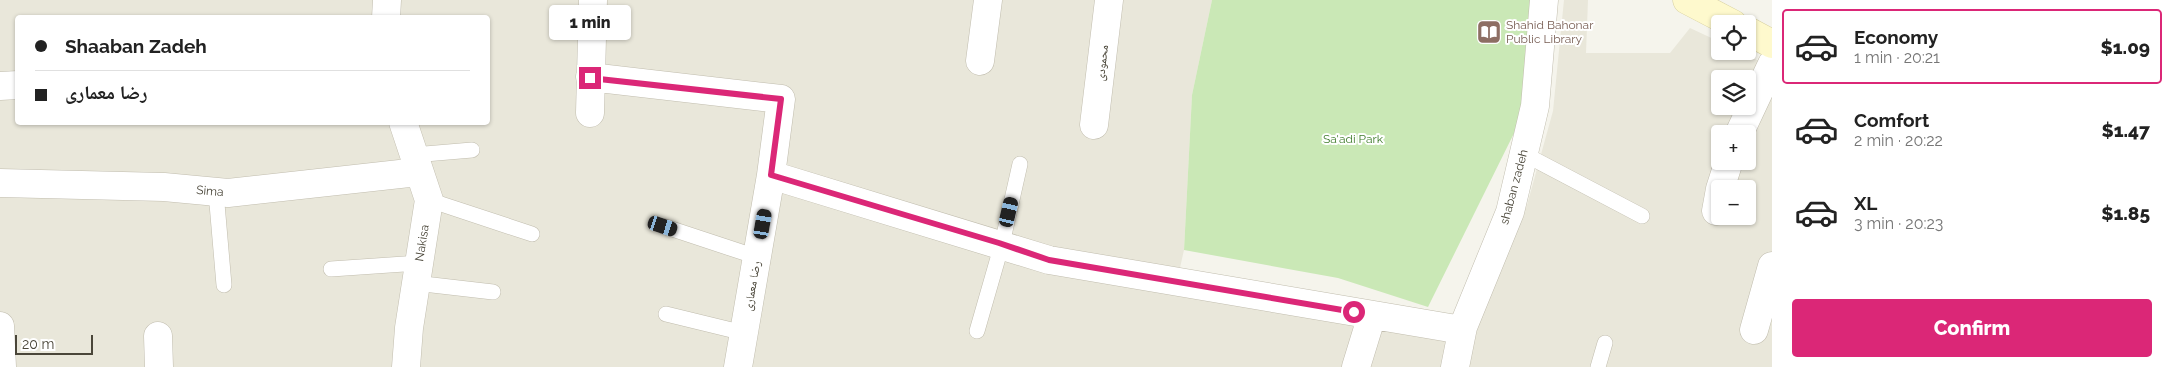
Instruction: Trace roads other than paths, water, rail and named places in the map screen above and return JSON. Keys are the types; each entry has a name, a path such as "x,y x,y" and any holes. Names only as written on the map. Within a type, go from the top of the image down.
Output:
{"main road":[{"path":"1687,0 1723,13"},
{"path":"1756,35 1772,44"}],"street":[{"path":"386,15 387,0"},
{"path":"590,113 593,0"},
{"path":"980,61 988,0"},
{"name":"محمودی","path":"1094,125 1109,0"},
{"name":"shaban zadeh","path":"1460,366 1462,330 1510,212 1524,154 1535,106 1544,0"},
{"path":"1743,125 1772,64"},
{"name":"رضا معماری","path":"590,78 781,99 771,175 738,367"},
{"path":"0,86 15,85"},
{"path":"404,125 429,200"},
{"name":"Sima","path":"0,183 164,187 228,193 416,164"},
{"path":"771,175 1002,244 1049,260 1462,330"},
{"name":"Nakisa","path":"406,367 417,273 429,200"},
{"path":"1754,330 1772,266"},
{"path":"1356,367 1372,315"},
{"path":"0,326 2,367"},
{"path":"158,336 159,367"}],"lane":[{"path":"416,164 472,150"},
{"path":"1524,154 1642,216"},
{"path":"977,331 1002,244 1020,164"},
{"path":"216,192 224,285"},
{"path":"429,200 532,234"},
{"path":"663,226 757,257"},
{"path":"331,269 417,273 493,292"},
{"path":"666,314 744,332"},
{"path":"1598,367 1605,343"}],"place":[{"name":"Shahid Bahonar Public Library","path":"1489,32"}],"park label":[{"name":"Sa'adi Park","path":"1353,139"}]}
